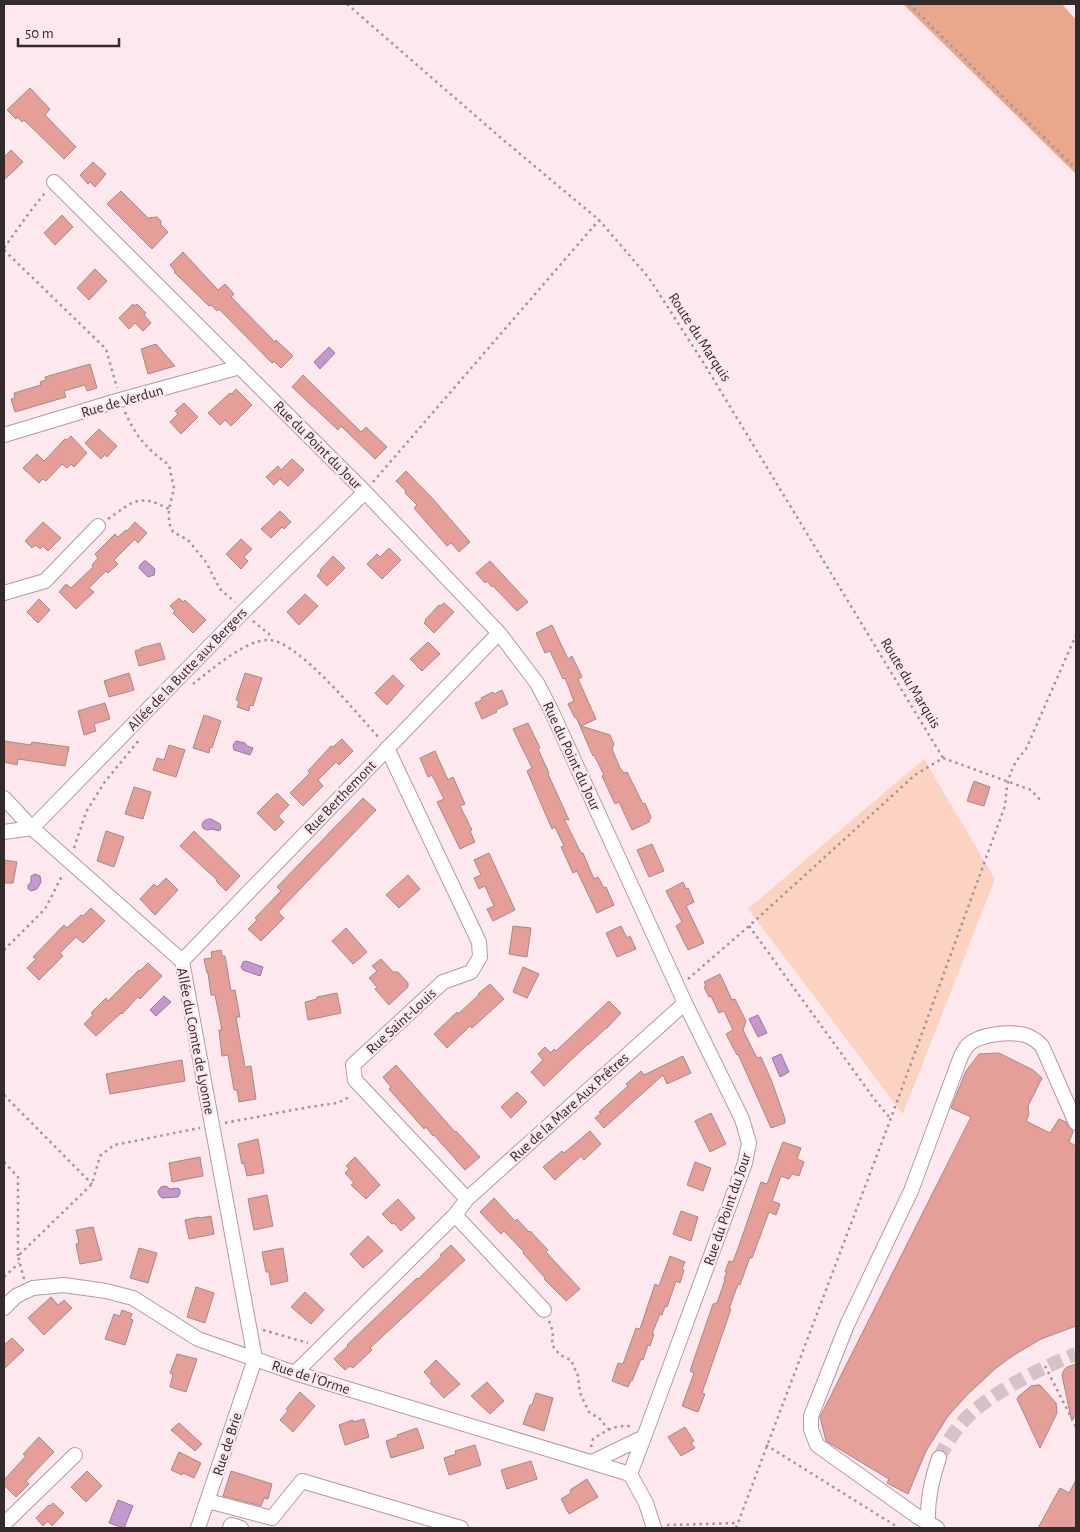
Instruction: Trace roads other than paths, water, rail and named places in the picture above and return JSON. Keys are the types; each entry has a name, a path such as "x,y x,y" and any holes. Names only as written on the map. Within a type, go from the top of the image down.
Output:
{"street":[{"name":"Rue du Point du Jour","path":"54,182 365,492 499,633 537,683 685,1003 742,1119 749,1143 745,1163 630,1474"},
{"name":"Rue de Verdun","path":"4,435 240,367"},
{"name":"Allée de la Butte aux Bergers","path":"32,828 244,611 365,492"},
{"path":"4,593 45,581 98,526"},
{"name":"Rue Berthemont","path":"182,961 499,633"},
{"name":"Rue Saint-Louis","path":"388,748 479,942 480,958 471,972 443,982 353,1065 355,1080 467,1199"},
{"name":"Allée du Comte de Lyonne","path":"4,798 32,828 69,862 182,961 254,1359"},
{"path":"4,832 32,828"},
{"name":"Rue de la Mare Aux Prêtres","path":"295,1374 455,1215 467,1199 685,1003"},
{"path":"933,1526 817,1445 811,1429 811,1416 846,1325 911,1191 962,1056 968,1045 979,1038 993,1035 1025,1035 1035,1040 1042,1046 1076,1123"},
{"path":"455,1215 544,1310"},
{"name":"Rue de l'Orme","path":"4,1308 16,1296 27,1290 64,1285 106,1291 133,1298 198,1339 295,1374 630,1474"},
{"name":"Rue de Brie","path":"198,1528 254,1359"},
{"path":"589,1461 646,1433"},
{"path":"4,1524 75,1455"},
{"path":"933,1526 928,1514 939,1458"},
{"path":"630,1474 646,1503 653,1527"},
{"path":"208,1501 271,1523 302,1481 461,1528"},
{"path":"230,1528 231,1525 242,1528"}],"tunnel":[{"path":"939,1458 955,1432 976,1409 1024,1378 1076,1354"}]}
